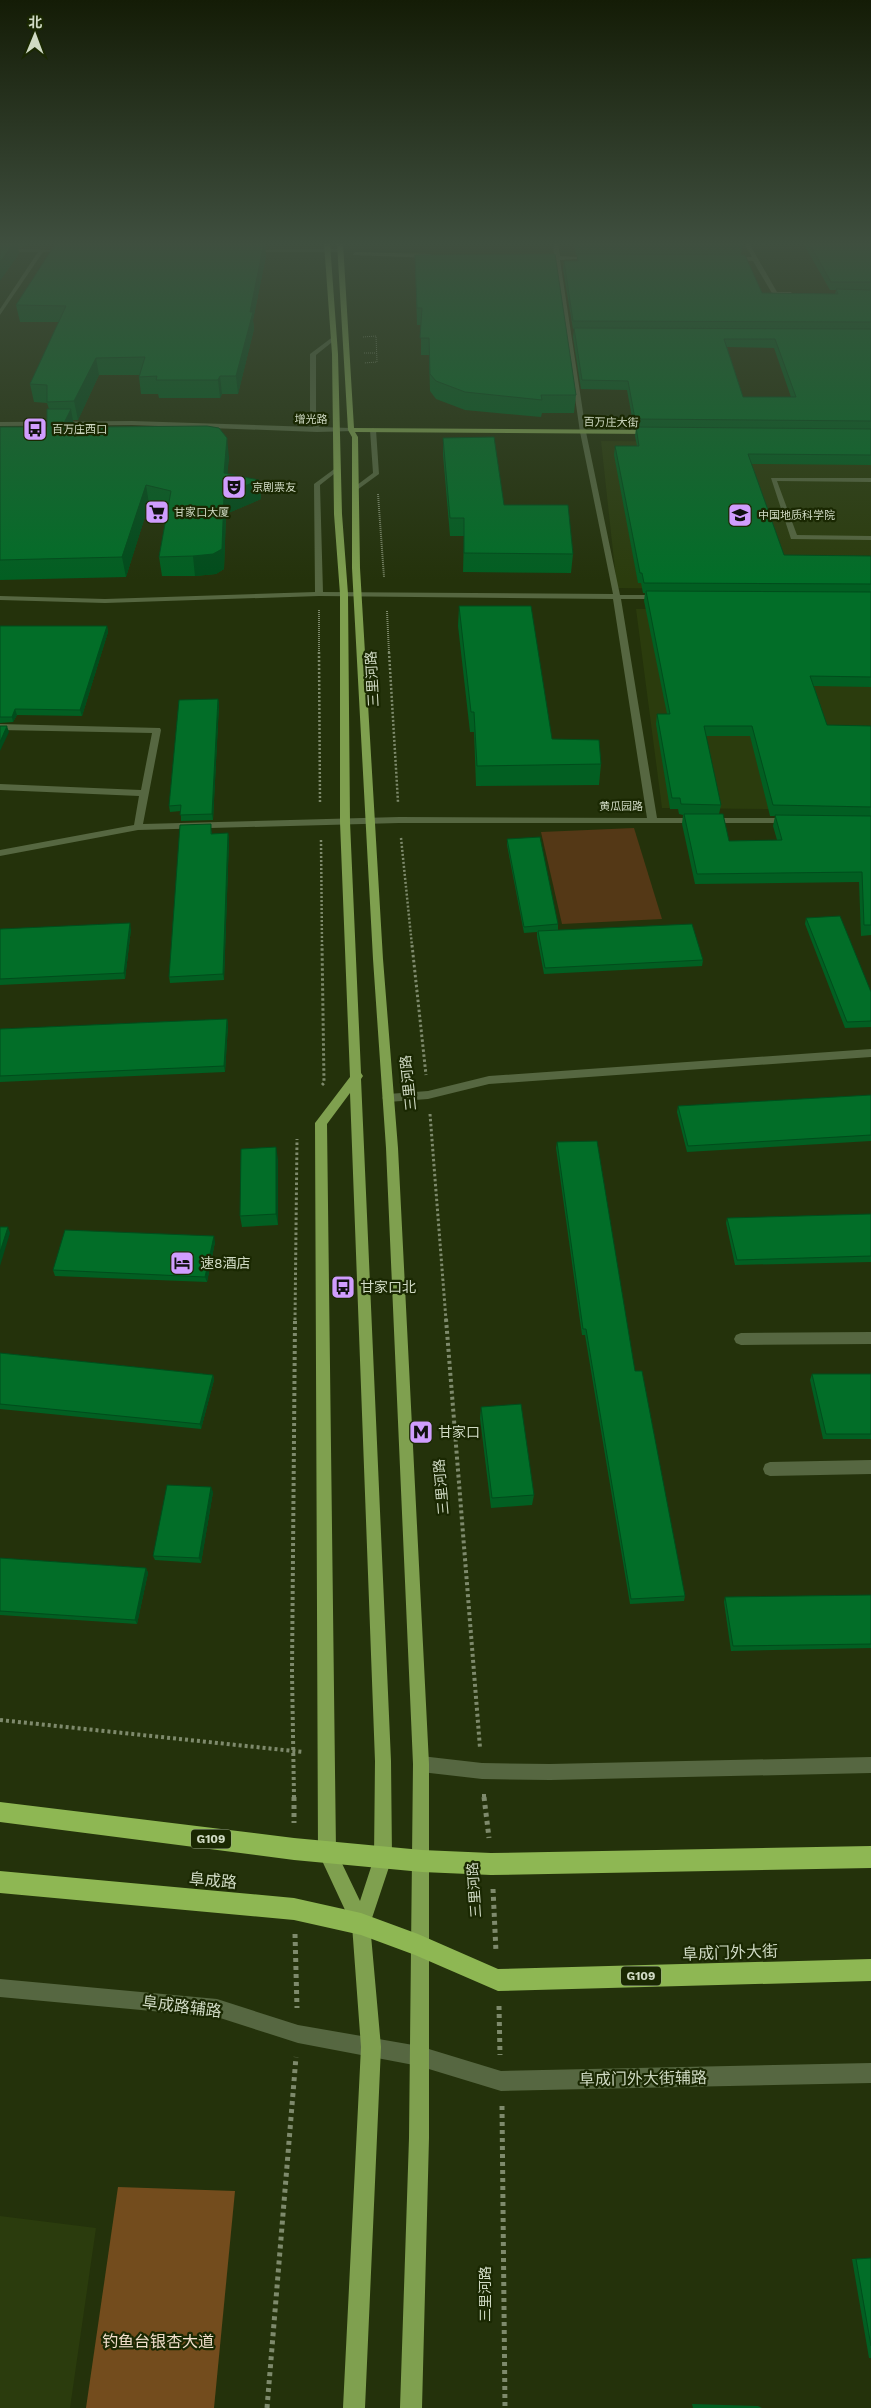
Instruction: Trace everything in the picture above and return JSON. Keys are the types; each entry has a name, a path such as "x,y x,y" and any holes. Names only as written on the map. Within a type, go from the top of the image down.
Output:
{"highway":[{"name":"G109","path":"0,1812 327,1852 422,1861 491,1864 871,1857"},
{"name":"阜成路","path":"0,1882 294,1909 361,1924 418,1945"},
{"name":"阜成门外大街","path":"418,1945 498,1980 871,1970"}],"main road":[{"name":"三里河路","path":"334,355 337,469 344,594 345,822 357,1076 381,1693 383,1858 361,1924"},
{"name":"三里河路","path":"347,355 351,430 355,437 358,594 370,821 388,1098 421,1764 422,1861 418,1945"},
{"name":"百万庄大街","path":"351,430 662,432"},
{"name":"三里河路","path":"354,2408 371,2047 361,1924 327,1852 321,1123 357,1076"},
{"path":"411,2408 418,2138 418,1945"}],"street":[{"path":"313,355 313,419 317,430"},
{"path":"572,355 583,432 617,597 652,819"},
{"name":"增光路","path":"0,424 132,423 351,430"},
{"path":"355,489 376,474 373,430"},
{"path":"319,594 317,484 337,469"},
{"path":"871,480 773,479 794,537 871,538"},
{"path":"0,598 105,601 319,594 666,597"},
{"path":"0,727 157,730 138,827"},
{"path":"0,787 145,793"},
{"name":"黄瓜园路","path":"0,853 17,852 138,827 399,820 652,819 801,821"},
{"path":"388,1098 428,1095 489,1080 871,1053"},
{"path":"741,1339 871,1338"},
{"path":"770,1469 871,1467"},
{"path":"421,1764 482,1771 550,1772 871,1765"},
{"name":"阜成路辅路","path":"0,1988 217,2008 298,2034 418,2056"},
{"name":"阜成门外大街辅路","path":"418,2056 501,2081 871,2073"}],"path":[{"path":"359,363 377,362 377,355"},
{"name":"三里河路","path":"376,474 386,596 399,820 428,1095 491,1864 498,1980 501,2081 504,2408"},
{"path":"0,1720 327,1755"}],"shaded area":[{"name":"中国地质科学院","path":"601,441 871,443 871,591 617,588"},
{"path":"871,608 871,810 662,808 636,609"},
{"path":"634,828 662,919 562,924 541,832"},
{"path":"0,2216 96,2228 70,2408 0,2408"}],"green space":[{"name":"钓鱼台银杏大道","path":"118,2187 235,2191 214,2408 86,2408"}],"building":[{"path":"43,355 241,355 236,376 220,376 218,380 156,380 157,376 139,377 145,357 96,358 74,401 47,402 47,385 30,384"},
{"path":"429,355 570,355 576,395 541,395 542,400 465,392 436,381 430,374"},
{"path":"578,355 729,355 743,397 796,397 781,355 871,355 871,421 635,419 628,381 582,380"},
{"path":"47,409 71,409 64,423 102,427 207,426 219,428 227,438 224,473 259,480 224,495 222,549 213,554 159,557 171,491 146,485 122,557 0,560 0,427 47,427"},
{"name":"中国地质科学院","path":"636,427 871,429 871,455 748,454 784,555 871,556 871,584 644,583 642,573 640,573 615,446 639,446"},
{"path":"494,437 504,505 568,505 573,554 464,553 464,518 450,518 443,438"},
{"path":"646,591 871,592 871,677 810,676 827,725 871,726 871,807 773,805 752,726 704,726 721,805 681,804 680,798 672,798 657,714 670,714"},
{"path":"459,606 531,606 552,739 599,740 601,764 477,766 474,712 471,712"},
{"path":"0,626 107,626 80,710 15,709 12,717 0,717"},
{"path":"218,699 212,814 180,815 181,805 169,806 179,700"},
{"path":"0,726 7,726 0,742"},
{"path":"684,814 723,814 729,841 782,840 775,815 871,816 871,925 864,925 862,872 697,874"},
{"path":"211,824 211,834 228,833 223,974 169,977 180,825"},
{"path":"540,837 558,924 524,927 507,839"},
{"path":"840,916 871,992 871,1021 847,1022 806,918"},
{"path":"130,923 124,973 0,979 0,929"},
{"path":"692,924 703,960 545,968 538,931"},
{"path":"227,1019 224,1066 0,1076 0,1029"},
{"path":"871,1095 871,1135 688,1146 678,1106"},
{"path":"597,1141 635,1371 642,1371 685,1596 631,1599 586,1329 583,1329 557,1142"},
{"path":"276,1147 276,1214 240,1216 241,1149"},
{"path":"871,1214 871,1256 737,1260 727,1218"},
{"path":"0,1227 8,1227 0,1252"},
{"path":"65,1230 214,1236 205,1277 53,1270"},
{"path":"0,1353 213,1375 200,1424 0,1404"},
{"path":"812,1374 871,1374 871,1434 826,1434"},
{"path":"521,1404 534,1495 492,1498 481,1407"},
{"path":"167,1485 211,1487 199,1558 153,1556"},
{"path":"0,1558 146,1568 135,1620 0,1611"},
{"path":"871,1595 871,1644 733,1646 725,1597"},
{"path":"871,2258 871,2346 856,2259"}],"place":[{"name":"百万庄西口","path":"35,429"},
{"name":"京剧票友","path":"234,487"},
{"name":"甘家口大厦","path":"157,512"},
{"name":"中国地质科学院","path":"740,515"},
{"name":"速8酒店","path":"182,1263"},
{"name":"甘家口北","path":"343,1287"},
{"name":"甘家口","path":"421,1432"}]}
